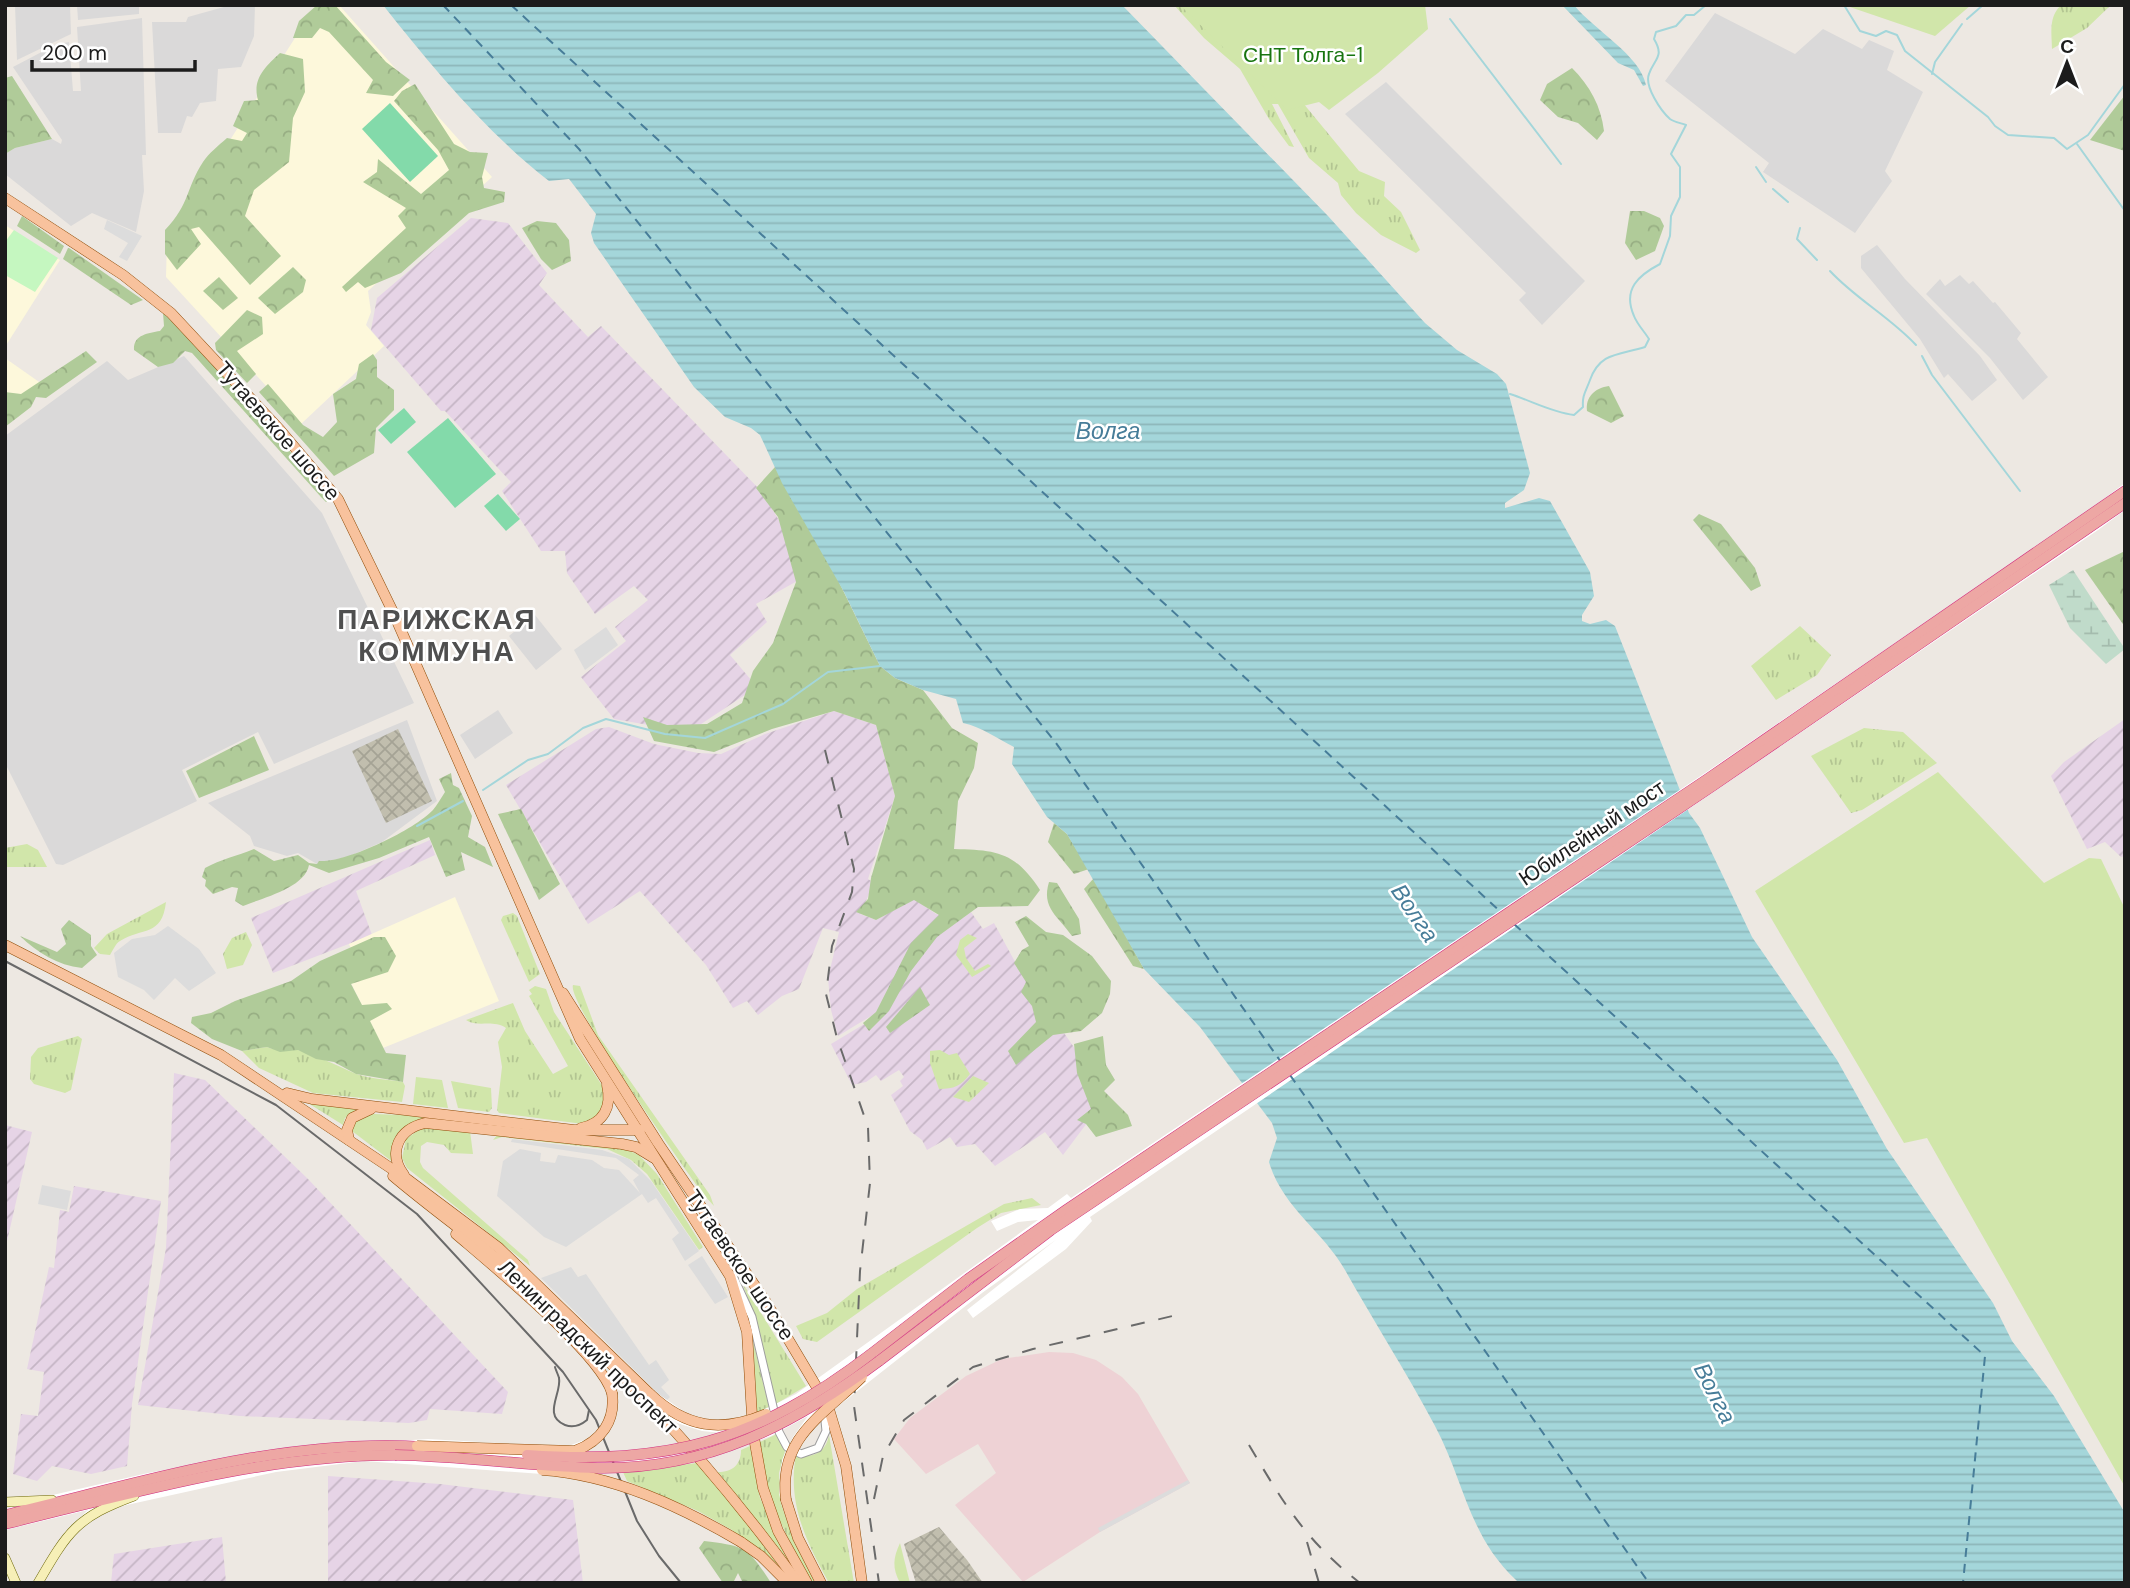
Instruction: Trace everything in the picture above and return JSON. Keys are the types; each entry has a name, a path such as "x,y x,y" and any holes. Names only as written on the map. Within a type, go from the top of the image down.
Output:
{"highway":[{"name":"Юбилейный мост","path":"1081,1205 2125,491"},
{"name":"Юбилейный мост","path":"1081,1205 1703,792 2125,503"},
{"path":"5,1524 149,1490 290,1462 396,1455 599,1468 674,1461 733,1445 791,1421 825,1400 1081,1205"},
{"path":"5,1514 262,1457 346,1447 417,1446 580,1458 640,1456 722,1439 770,1420 848,1373 968,1279 1081,1205"}],"main road":[{"name":"Тутаевское шоссе","path":"5,198 122,275 171,313 271,420 338,499 387,599 579,1039 725,1264 747,1332 754,1432 763,1488 778,1531 807,1583"},
{"name":"Ленинградский проспект","path":"5,945 200,1044 276,1090 407,1179 499,1248 650,1394 684,1419 707,1427 728,1426 772,1412 848,1373"},
{"name":"Тутаевское шоссе","path":"558,990 766,1302 818,1386 828,1406 846,1466 862,1583"},
{"path":"574,1130 594,1124 603,1117 609,1106 606,1081"},
{"path":"276,1090 312,1100 488,1123 574,1130 637,1129 658,1143"},
{"path":"349,1140 347,1130 352,1118 378,1107"},
{"path":"407,1179 397,1163 397,1143 408,1129 436,1117"},
{"path":"488,1123 636,1147 657,1160"},
{"name":"Ленинградский проспект","path":"349,1140 534,1290 620,1374 726,1489 798,1583"},
{"path":"412,1192 574,1342 603,1373 612,1393 613,1410 605,1430 592,1443 575,1451 417,1446"},
{"path":"821,1583 798,1538 786,1500 785,1473 795,1443 807,1426 878,1361"},
{"path":"396,1455 598,1477 699,1520 741,1542 761,1556 788,1583"},
{"path":"38,1583 63,1541 81,1521 98,1510 149,1490"},
{"path":"5,1502 28,1503 85,1496"},
{"path":"5,1558 16,1583"}],"street":[{"path":"725,1264 749,1308 782,1438 796,1453 813,1451 824,1438 825,1423 818,1386"}],"shaded area":[{"path":"15,5 70,5 71,34 17,60"},
{"path":"77,5 139,5 139,14 78,20"},
{"path":"231,5 255,5 254,36 241,67 218,69 216,101 200,103 192,117 187,116 181,133 158,133 152,22 186,22 188,17"},
{"path":"316,5 339,5 492,177 368,291 371,312 366,325 384,346 301,424 166,277 167,239"},
{"path":"1715,13 1795,54 1823,29 1862,49 1869,40 1894,51 1887,70 1923,92 1885,171 1892,181 1855,233 1763,172 1769,163 1665,81"},
{"path":"142,18 146,155 142,155 144,191 136,232 92,213 71,226 5,174 5,154 15,148 52,139 61,144 62,140 13,67 55,45 69,42 73,91 81,91 77,27"},
{"path":"1386,82 1585,281 1542,325 1519,300 1526,293 1345,114"},
{"name":"ПАРИЖСКАЯ КОММУНА","path":"471,218 508,223 547,273 539,285 588,337 601,326 762,492 783,527 806,576 756,604 767,622 730,655 757,687 689,732 614,719 581,677 626,641 615,627 648,600 634,586 595,614 567,573 565,551 541,551 502,491 511,482 445,411 441,411 371,330 377,298"},
{"path":"107,220 142,236 127,261 119,257 128,243 104,229"},
{"path":"5,225 60,260 5,347"},
{"path":"1877,245 1905,279 1980,356 1997,380 1972,401 1948,374 1944,378 1920,339 1861,268 1861,256"},
{"path":"1960,275 1969,284 1973,281 1993,303 1995,302 2021,333 2017,339 2048,377 2023,400 1990,358 1926,294 1940,279 1945,286"},
{"path":"184,356 322,513 414,703 274,764 258,732 182,770 197,801 63,865 56,864 5,763 5,436 107,361 128,380"},
{"path":"5,358 42,384 5,416"},
{"name":"ПАРИЖСКАЯ КОММУНА","path":"535,615 562,649 536,670 509,636"},
{"path":"606,627 618,645 585,670 574,650"},
{"name":"ПАРИЖСКАЯ КОММУНА","path":"498,710 513,733 475,759 460,735"},
{"path":"834,711 876,725 895,796 868,879 874,883 860,914 876,920 914,899 936,914 950,918 963,918 971,912 983,929 994,923 1014,960 1084,1062 1099,1107 1063,1155 1045,1132 995,1166 975,1144 957,1147 950,1137 927,1150 922,1140 910,1131 891,1095 903,1086 900,1081 904,1077 899,1070 881,1081 876,1075 866,1082 852,1085 831,1044 866,1023 871,1016 838,1036 831,1010 828,978 839,932 823,928 799,989 782,996 758,1015 747,1001 733,1008 706,965 640,891 588,924 506,785 596,729 609,727 654,744 698,753 721,754 765,734"},
{"path":"2125,719 2125,856 2121,857 2105,842 2087,849 2051,776 2064,762"},
{"path":"407,720 437,801 382,842 350,856 317,864 298,853 287,856 254,846 250,836 208,803"},
{"path":"398,729 432,801 386,823 352,751"},
{"path":"430,840 435,855 356,891 372,935 273,973 251,918"},
{"path":"455,897 499,1001 383,1048 351,983 363,977 349,944"},
{"path":"168,926 199,949 216,973 189,991 175,978 154,1000 144,990 118,977 114,953 132,939 155,935"},
{"path":"174,1073 205,1080 308,1179 508,1392 502,1414 430,1409 427,1420 409,1423 240,1416 138,1405 166,1248"},
{"path":"5,1125 32,1132 5,1250"},
{"path":"512,1139 602,1150 629,1159 651,1181 699,1251 685,1261 672,1239 679,1233 656,1198 648,1203 642,1194 566,1247 544,1237 497,1196 503,1161 520,1149 541,1153 540,1161 555,1163 558,1155 592,1160 604,1168 619,1170 640,1193 633,1180 639,1175 616,1158 511,1142"},
{"path":"42,1185 71,1191 67,1210 38,1204"},
{"path":"74,1186 161,1201 132,1404 127,1466 91,1474 52,1466 37,1481 13,1474 21,1414 38,1416 44,1372 27,1369 49,1267 54,1268 60,1210 69,1212"},
{"path":"702,1256 728,1297 715,1304 688,1265"},
{"path":"571,1267 578,1277 586,1274 649,1365 656,1360 669,1380 661,1387 670,1397 666,1401 541,1278"},
{"path":"1049,1352 1073,1353 1096,1360 1122,1377 1138,1394 1190,1483 1100,1532 1023,1582 955,1505 996,1473 978,1444 926,1474 894,1439 910,1418 966,1376 1002,1359"},
{"path":"328,1476 440,1484 573,1500 583,1583 328,1583"},
{"path":"1188,1480 1190,1483 1100,1532 1098,1528"},
{"path":"939,1527 983,1583 916,1583 904,1544"},
{"path":"222,1537 226,1583 111,1583 114,1554"}],"green space":[{"path":"317,5 335,5 386,62 410,80 393,96 366,93 373,80 329,32 320,28 312,38 293,38 299,21"},
{"path":"1174,5 1201,5 1303,103 1359,171 1385,182 1384,196 1401,212 1420,250 1416,253 1381,235 1356,213 1341,195 1338,183 1309,158 1278,104 1272,104 1294,147 1289,146 1269,119 1240,69 1204,38"},
{"name":"СНТ Толга-1","path":"1180,5 1425,5 1428,29 1378,73 1329,110 1319,102 1287,110"},
{"path":"1844,5 1971,5 1935,36"},
{"path":"2061,5 2111,5 2087,28 2052,49 2052,20"},
{"path":"280,53 303,59 305,92 293,118 289,162 254,190 245,216 281,256 250,285 199,227 191,229 201,244 177,270 165,254 165,230 184,204 198,171 208,156 227,138 242,141 247,133 233,126 244,101 258,100 258,80 265,68"},
{"path":"1572,68 1589,89 1600,113 1604,131 1597,140 1578,123 1558,117 1540,100 1547,84"},
{"path":"12,76 52,139 15,148 5,154 5,78"},
{"path":"415,84 454,144 470,152 488,153 482,177 484,188 505,192 504,202 469,213 401,273 365,288 358,282 346,292 342,287 406,228 398,216 406,208 363,182 377,172 378,159 421,194 449,170 438,150 394,101 402,91"},
{"path":"2125,95 2125,151 2090,140"},
{"path":"390,103 438,156 410,182 362,129"},
{"path":"1630,211 1644,211 1660,218 1664,226 1655,251 1636,260 1625,243"},
{"path":"22,216 64,246 60,254 17,226"},
{"path":"537,221 556,223 569,240 571,261 552,270 541,259 522,228"},
{"path":"14,230 58,258 35,292 5,275 5,242"},
{"path":"68,248 143,300 131,305 63,259"},
{"path":"293,267 306,280 303,292 275,314 258,298"},
{"path":"219,277 238,298 223,310 203,291"},
{"path":"247,310 262,317 263,334 237,351 256,374 247,383 216,350 215,343"},
{"path":"163,313 200,347 331,499 326,502 321,497 192,353 185,351 173,363 158,367 134,350 139,338 160,331 164,326"},
{"path":"86,351 97,362 46,398 36,397 31,407 5,427 5,392 21,394"},
{"path":"373,354 377,360 377,377 394,390 394,410 376,428 374,453 334,476 259,392 268,384 303,425 323,437 337,422 333,394 356,379 359,364"},
{"path":"1609,386 1624,416 1611,423 1587,411 1592,394"},
{"path":"404,408 416,422 391,444 378,430"},
{"path":"448,418 496,474 455,508 407,452"},
{"path":"775,467 837,578 880,666 895,678 923,690 952,728 978,743 974,768 958,801 954,849 982,850 1004,856 1022,868 1040,890 1028,906 978,907 937,937 911,971 889,1011 869,1031 863,1023 876,1012 911,943 939,915 914,900 876,920 856,912 868,899 871,878 895,796 876,725 834,711 772,729 714,752 654,741 643,717 667,725 707,724 742,703 753,671 773,643 796,582 778,517 756,488"},
{"path":"498,494 520,519 506,531 484,506"},
{"path":"1699,514 1721,524 1755,568 1761,586 1751,591 1693,520"},
{"path":"2125,551 2125,627 2085,570"},
{"path":"2073,570 2125,649 2106,664 2070,628 2049,585"},
{"path":"1800,626 1831,655 1817,675 1776,700 1751,666"},
{"path":"1864,728 1903,732 1937,763 1862,810 1851,813 1811,756"},
{"path":"254,736 269,770 199,798 186,771"},
{"path":"1938,772 2044,883 2089,858 2101,859 2125,909 2125,1487 1927,1138 1904,1143 1755,891"},
{"path":"451,773 453,785 459,788 472,816 468,837 485,847 493,867 461,852 465,870 446,877 429,837 379,858 329,873 309,865 300,880 291,886 243,906 235,901 238,888 232,887 213,894 205,886 206,880 202,877 205,868 254,849 274,861 298,855 309,863 317,864 319,861 346,857 379,844 411,827 433,810 445,792 439,779"},
{"path":"521,809 560,884 539,900 498,814"},
{"path":"1054,823 1067,834 1089,869 1074,874 1048,842"},
{"path":"27,844 38,850 47,867 5,867 5,848"},
{"path":"1094,878 1144,969 1133,966 1084,889"},
{"path":"1049,882 1057,883 1079,919 1081,934 1072,936 1052,911 1047,899"},
{"path":"166,902 164,913 155,926 120,941 110,955 100,954 94,948 107,934"},
{"path":"513,913 517,916 540,974 529,982 501,920 503,916"},
{"path":"1026,916 1046,932 1063,935 1092,956 1111,981 1110,994 1102,1013 1081,1031 1053,1035 1016,1065 1008,1051 1036,1022 1032,1006 1021,992 1026,982 1014,963 1022,950 1029,946 1015,922"},
{"path":"69,920 91,935 91,946 97,955 82,968 48,957 20,936 57,952 66,944 61,929"},
{"path":"246,932 252,945 243,965 227,969 223,954 232,938"},
{"path":"968,934 977,938 964,948 966,958 975,971 988,964 991,966 972,977 956,955 960,940"},
{"path":"374,937 385,937 396,956 388,972 351,984 362,1005 387,1003 392,1009 370,1021 386,1053 406,1055 403,1082 356,1074 334,1062 316,1059 298,1050 280,1052 267,1047 242,1051 212,1039 191,1023 192,1017 211,1013 235,1001 291,981 320,961"},
{"path":"573,985 580,986 598,1035 710,1195 714,1206 674,1153 606,1052 576,998"},
{"path":"535,986 546,989 554,1012 605,1090 605,1101 599,1117 583,1124 499,1113 497,1110 502,1067 498,1042 506,1028 466,1020 513,1003 525,1031 553,1074 568,1066 529,996 532,994 529,990"},
{"path":"920,987 930,1005 890,1033 886,1027"},
{"path":"78,1036 82,1039 71,1090 65,1093 34,1084 30,1079 31,1057 38,1048"},
{"path":"1103,1036 1106,1065 1115,1080 1104,1091 1128,1115 1132,1126 1096,1137 1086,1124 1077,1120 1091,1109 1077,1073 1074,1044"},
{"path":"267,1047 298,1050 359,1075 403,1082 405,1086 402,1102 313,1093 259,1068 242,1051"},
{"path":"940,1050 949,1055 957,1053 970,1074 957,1086 939,1089 930,1063 930,1051"},
{"path":"973,1076 989,1083 969,1102 953,1097"},
{"path":"416,1077 442,1080 448,1108 413,1104"},
{"path":"451,1081 491,1088 492,1108 489,1112 458,1108"},
{"path":"308,1103 358,1108 345,1118 343,1125"},
{"path":"365,1115 430,1116 400,1130 393,1142 394,1163 352,1131 355,1121"},
{"path":"431,1127 470,1131 473,1154 451,1153 444,1145 427,1142 421,1146 420,1162 423,1168 528,1260 530,1266 407,1168 402,1158 406,1139 420,1129"},
{"path":"498,1134 620,1147 639,1155 657,1174 703,1247 699,1250 647,1174 631,1160 607,1149 502,1137 493,1140"},
{"path":"1032,1198 1041,1205 1001,1213 817,1342 803,1339 796,1326 827,1313 857,1289 1004,1204"},
{"path":"742,1282 806,1386 776,1404 755,1317"},
{"path":"753,1341 769,1407 757,1412"},
{"path":"777,1434 785,1451 779,1473 781,1504 795,1544 816,1583 812,1583 793,1549 766,1480 760,1442"},
{"path":"829,1435 854,1583 829,1583 806,1537 796,1506 796,1455 818,1453 825,1446"},
{"path":"750,1446 760,1498 794,1571 718,1472 735,1467 741,1450"},
{"path":"697,1463 751,1526 788,1579 732,1530 698,1511 627,1481 623,1472"},
{"path":"704,1541 744,1550 757,1562 771,1583 743,1583 738,1573 733,1583 723,1583 699,1548"},
{"path":"900,1543 910,1583 900,1583 896,1573 895,1558"}],"water":[{"name":"Волга","path":"383,5 1122,5 1328,216 1425,323 1457,350 1497,374 1506,384 1530,473 1524,490 1505,503 1505,508 1539,498 1550,501 1590,572 1594,596 1582,615 1582,621 1590,624 1606,620 1615,626 1689,813 1700,828 1752,937 1837,1060 1887,1149 1993,1303 2012,1341 2054,1396 2125,1513 2125,1583 1519,1583 1487,1545 1435,1426 1345,1270 1326,1243 1293,1206 1275,1178 1269,1162 1277,1138 1272,1123 1200,1027 1144,969 1067,834 1047,817 1012,764 1014,747 983,730 963,723 956,699 923,690 895,678 880,666 844,592 782,483 760,435 751,428 725,417 694,387 594,243 591,233 596,214 569,179 549,181 503,142 440,75"},
{"path":"1562,5 1574,5 1626,53 1642,74 1646,85 1643,86 1634,70 1618,63"}],"pier":[{"path":"2125,483 2125,510 2098,530 1090,1217 1092,1221 1066,1249 973,1318 967,1310 1057,1239 982,1293 818,1422 795,1455 786,1500 780,1498 779,1492 782,1460 793,1437 808,1416 771,1436 705,1460 659,1469 597,1473 700,1515 694,1521 625,1491 569,1476 364,1461 276,1472 113,1508 80,1527 34,1583 65,1532 88,1510 5,1530 5,1509 12,1507 5,1506 148,1473 289,1448 428,1439 566,1447 592,1437 617,1410 609,1432 586,1452 649,1449 722,1433 702,1431 677,1423 646,1398 654,1391 692,1417 727,1421 759,1412 796,1394 1038,1220 1018,1222 997,1231 991,1221 1020,1209 1048,1208 1067,1194 1071,1198 1705,773"}],"waterway":[{"path":"1510,394 1574,415 1583,407 1585,393 1599,364 1612,356 1645,347 1649,339 1634,316 1631,291 1639,278 1660,264 1670,236 1671,216 1680,197 1680,167 1671,154 1686,125 1670,119 1651,91 1649,74 1659,54 1654,39 1656,32 1676,26 1686,15 1694,15 1706,5"},
{"path":"1844,5 1860,31 1876,36 1886,31 1897,35 1905,51 2008,135 2054,138 2067,149 2088,135 2125,84"},
{"path":"1967,19 1983,5"},
{"path":"1450,19 1561,164"},
{"path":"1932,74 1935,62 1962,24"},
{"path":"2077,144 2125,211"},
{"path":"1756,167 1766,182"},
{"path":"1773,189 1788,202"},
{"path":"1800,228 1797,239 1817,260"},
{"path":"1830,271 1916,345"},
{"path":"1922,356 1932,375 2020,491"},
{"path":"483,790 528,760 548,754 583,728 606,719 665,734 705,738 783,704 828,672 880,666"},
{"path":"417,826 463,801"}],"ferry route":[{"path":"443,5 579,149 1056,743 1281,1062"},
{"path":"511,5 1502,913"},
{"path":"1514,924 1985,1356 1963,1583"},
{"path":"1290,1075 1649,1583"}],"tram line":[{"path":"5,961 276,1105 417,1214 563,1372 596,1420 637,1521 659,1556 681,1583"},
{"path":"555,1367 559,1377 554,1404 558,1421 568,1426 580,1425 587,1420 589,1410"}],"railway":[{"path":"825,750 854,869 852,892 832,946 826,994 837,1038 868,1127 870,1183 860,1271 854,1406 879,1583"},
{"path":"874,1499 883,1456 904,1420 973,1367 1033,1349 1181,1314"},
{"path":"1249,1445 1297,1520 1324,1552 1360,1583"},
{"path":"1307,1542 1319,1583"}],"district":[{"name":"ПАРИЖСКАЯ КОММУНА","path":"437,635"}]}
